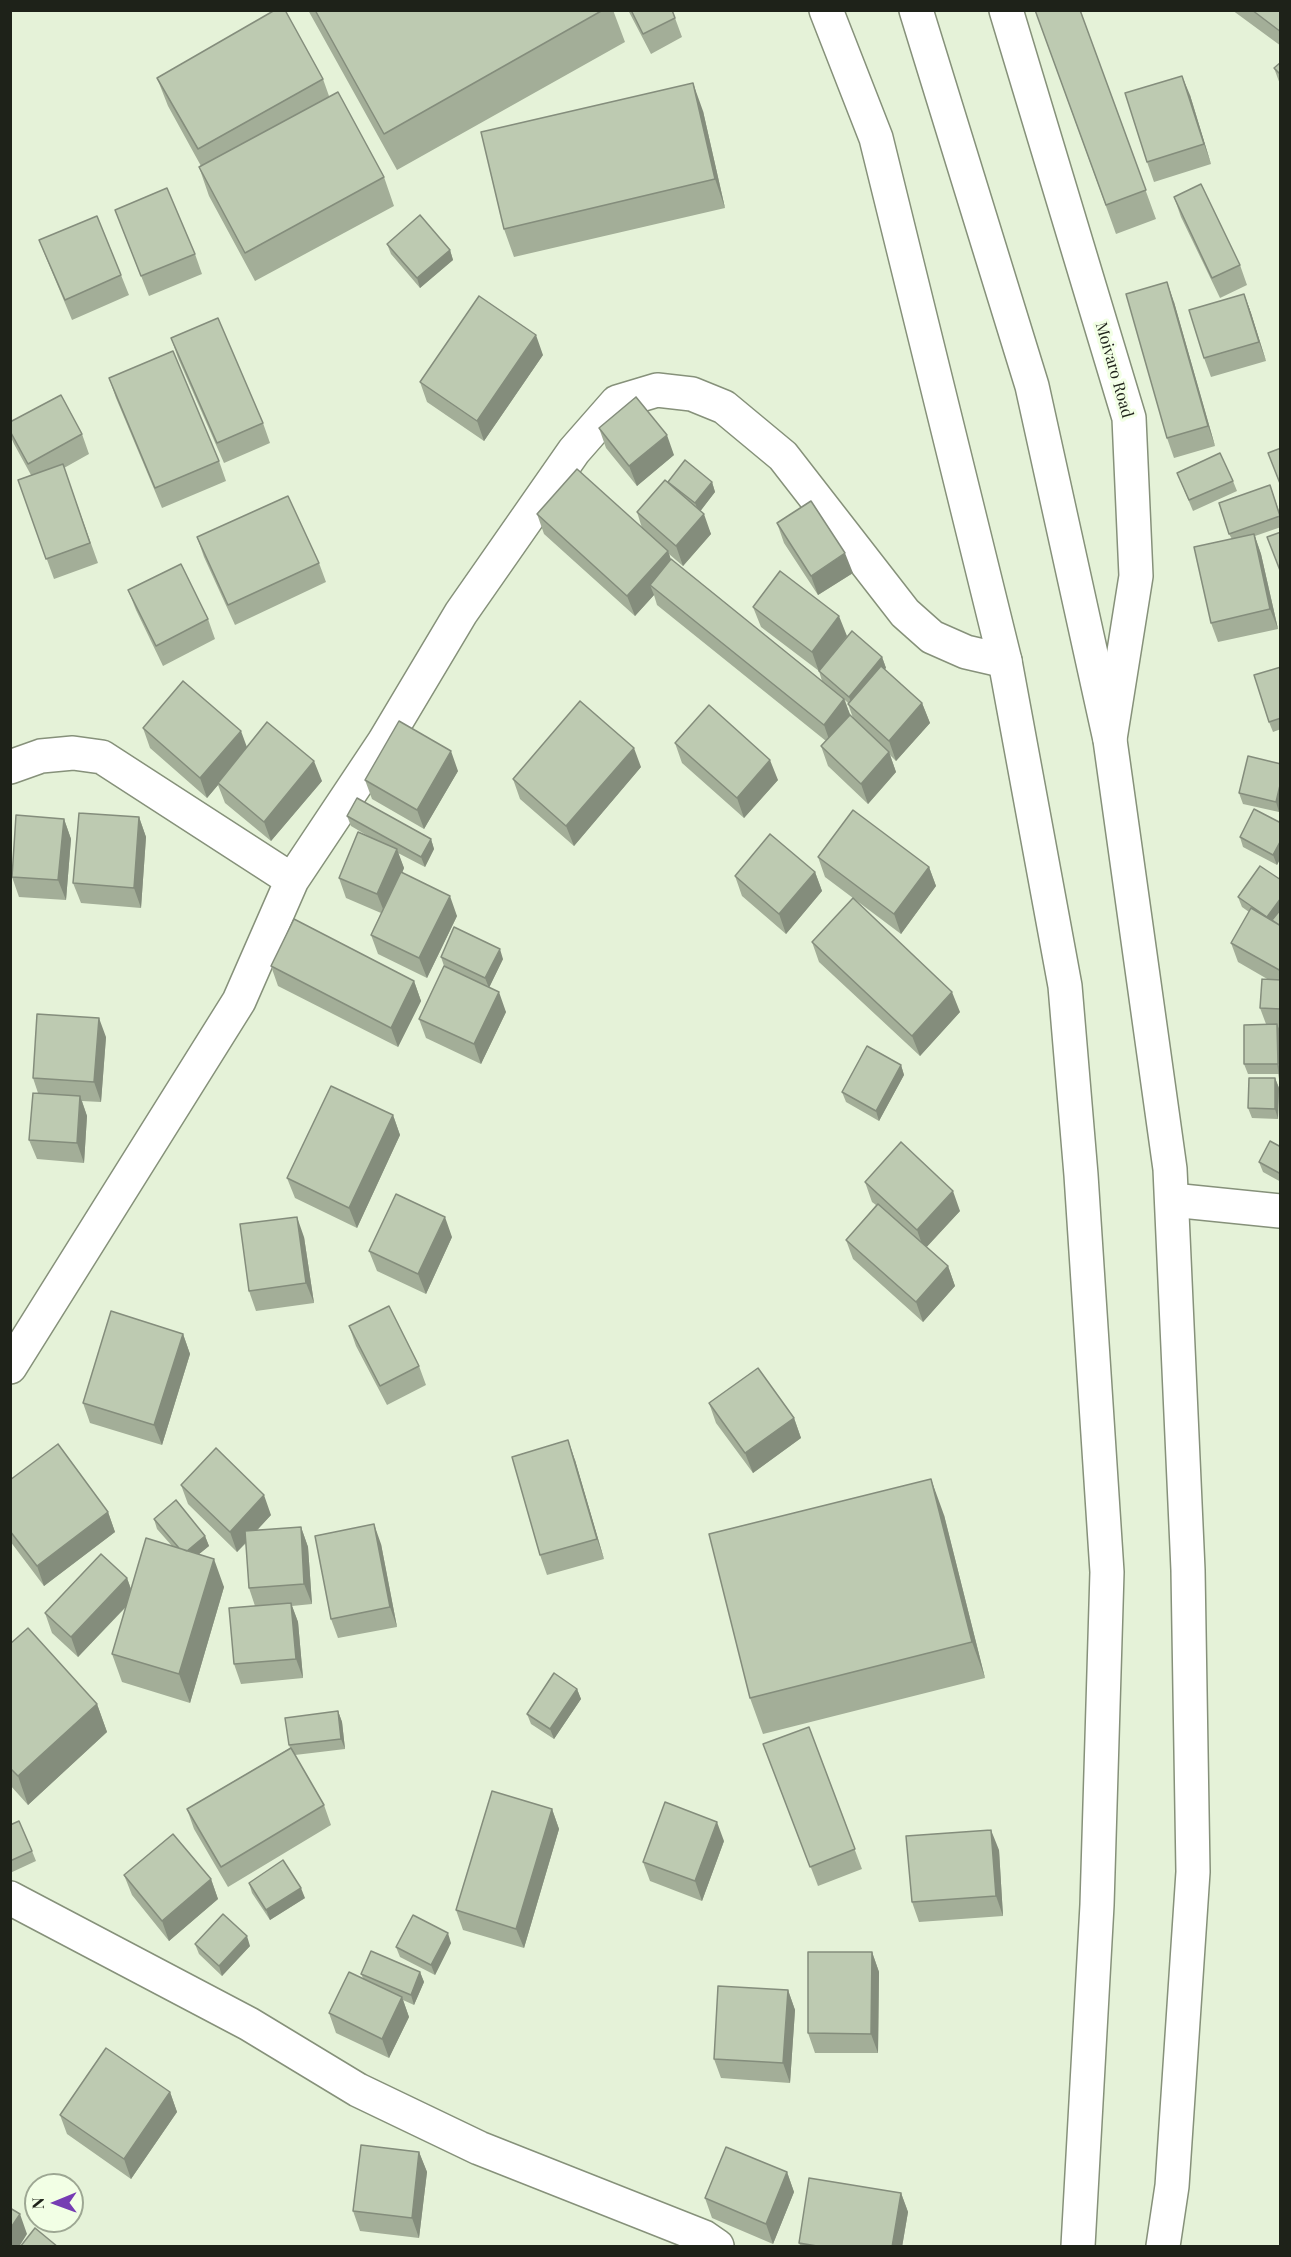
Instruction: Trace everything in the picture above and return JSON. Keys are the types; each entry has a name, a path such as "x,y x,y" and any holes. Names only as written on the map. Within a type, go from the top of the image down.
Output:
{"main road":[{"path":"826,10 876,138 1005,661 1065,986 1081,1175 1107,1572 1097,1905 1078,2247"},
{"path":"916,10 1032,386 1110,741 1170,1169 1188,1570 1193,1872 1172,2186 1163,2247"},
{"name":"Moivaro Road","path":"1006,10 1130,418 1136,576 1110,741"},
{"path":"10,1367 239,1001 292,880 384,742 461,613 574,451 617,402 657,390 692,394 724,407 783,456 905,613 932,637 966,652 1005,661"},
{"path":"10,766 41,756 73,753 102,757 292,880"},
{"path":"1172,1200 1281,1211"},
{"path":"10,1898 249,2024 358,2090 479,2148 704,2237 717,2247"}],"building":[{"path":"275,10 285,10 323,79 198,149 157,78"},
{"path":"315,10 603,10 384,134"},
{"path":"631,10 672,10 675,18 643,34"},
{"path":"1035,10 1080,10 1146,190 1106,205"},
{"path":"1252,10 1281,10 1281,32"},
{"path":"1281,62 1281,75 1274,68"},
{"path":"1182,76 1204,144 1147,162 1125,93"},
{"path":"693,83 715,179 504,229 481,132"},
{"path":"338,92 384,177 245,253 199,167"},
{"path":"1201,184 1240,265 1212,278 1174,197"},
{"path":"167,188 195,254 141,276 115,210"},
{"path":"420,215 450,250 417,278 387,244"},
{"path":"97,216 121,275 65,300 39,240"},
{"path":"1167,282 1208,426 1167,438 1126,294"},
{"path":"1244,294 1259,342 1204,358 1189,310"},
{"path":"479,296 536,335 477,421 420,382"},
{"path":"218,318 263,423 217,443 171,338"},
{"path":"173,351 219,461 155,488 109,378"},
{"path":"61,395 82,434 28,464 10,431 10,422"},
{"path":"636,397 667,435 629,466 599,428"},
{"path":"1281,448 1281,486 1268,453"},
{"path":"1220,453 1233,481 1189,500 1177,473"},
{"path":"685,460 712,482 695,503 668,482"},
{"path":"63,464 90,543 46,559 18,480"},
{"path":"577,469 668,551 627,596 537,514"},
{"path":"665,480 704,514 676,546 637,512"},
{"path":"1270,485 1280,516 1229,534 1219,503"},
{"path":"288,496 319,563 228,605 197,537"},
{"path":"811,501 845,553 811,576 777,523"},
{"path":"1281,532 1281,573 1267,537"},
{"path":"1254,534 1270,609 1211,623 1194,547"},
{"path":"671,559 844,699 824,725 650,585"},
{"path":"181,564 208,619 156,646 128,590"},
{"path":"780,571 839,616 812,652 753,607"},
{"path":"852,631 882,657 849,697 819,671"},
{"path":"881,666 922,703 889,741 848,704"},
{"path":"1281,667 1281,718 1269,722 1254,675"},
{"path":"183,681 241,731 200,778 143,728"},
{"path":"580,701 634,748 566,826 513,779"},
{"path":"709,705 770,760 737,798 675,743"},
{"path":"850,715 889,752 861,784 821,746"},
{"path":"399,721 451,751 417,810 365,780"},
{"path":"267,722 314,761 264,822 218,783"},
{"path":"1248,756 1281,764 1281,781 1276,802 1239,793"},
{"path":"357,798 431,839 421,857 347,816"},
{"path":"1254,809 1281,823 1281,840 1273,855 1240,837"},
{"path":"853,810 929,867 894,914 818,857"},
{"path":"79,813 139,817 134,888 73,883"},
{"path":"16,815 64,819 58,880 12,877"},
{"path":"358,832 397,849 377,894 339,878"},
{"path":"770,834 815,872 779,914 735,876"},
{"path":"1260,866 1281,880 1281,898 1267,917 1238,897"},
{"path":"401,872 450,896 419,958 371,935"},
{"path":"853,898 952,992 912,1036 812,942"},
{"path":"1251,908 1281,926 1281,971 1231,943"},
{"path":"1281,909 1281,926 1272,920"},
{"path":"294,919 414,981 391,1028 271,966"},
{"path":"454,927 500,949 485,978 441,957"},
{"path":"444,966 499,992 474,1044 419,1019"},
{"path":"1262,979 1281,980 1281,1009 1260,1008"},
{"path":"37,1014 99,1018 94,1082 33,1078"},
{"path":"1277,1024 1278,1064 1244,1064 1244,1025"},
{"path":"867,1046 901,1065 876,1111 842,1092"},
{"path":"1281,1063 1281,1090 1278,1064"},
{"path":"1249,1078 1275,1078 1275,1109 1248,1108"},
{"path":"331,1086 393,1115 349,1208 287,1178"},
{"path":"33,1093 80,1096 77,1143 29,1140"},
{"path":"1270,1141 1281,1147 1281,1174 1259,1162"},
{"path":"901,1142 953,1191 917,1230 865,1182"},
{"path":"396,1194 445,1217 418,1274 369,1251"},
{"path":"878,1204 948,1266 916,1302 846,1240"},
{"path":"297,1217 306,1283 249,1291 240,1224"},
{"path":"389,1306 419,1366 380,1386 349,1326"},
{"path":"111,1311 183,1334 154,1425 83,1403"},
{"path":"758,1368 794,1418 745,1453 709,1403"},
{"path":"568,1440 597,1539 540,1555 512,1457"},
{"path":"58,1444 108,1512 37,1566 10,1531 10,1480"},
{"path":"216,1448 264,1495 230,1532 181,1485"},
{"path":"931,1479 972,1642 750,1698 709,1534"},
{"path":"176,1500 205,1536 187,1551 179,1548 154,1519"},
{"path":"374,1524 390,1607 331,1619 315,1536"},
{"path":"301,1527 304,1584 249,1588 245,1531"},
{"path":"146,1538 214,1559 179,1674 112,1654"},
{"path":"101,1554 127,1578 71,1637 45,1613"},
{"path":"291,1603 296,1659 234,1664 229,1608"},
{"path":"28,1628 97,1704 18,1776 10,1768 10,1644"},
{"path":"554,1673 577,1689 550,1729 527,1714"},
{"path":"338,1711 341,1739 289,1745 285,1718"},
{"path":"809,1727 855,1849 810,1867 763,1744"},
{"path":"291,1748 324,1805 221,1867 187,1809"},
{"path":"492,1791 552,1809 516,1929 456,1910"},
{"path":"665,1802 717,1822 695,1881 643,1862"},
{"path":"19,1821 32,1851 10,1861 10,1825"},
{"path":"991,1830 996,1896 912,1902 906,1836"},
{"path":"173,1834 211,1879 162,1921 124,1875"},
{"path":"283,1860 301,1888 266,1910 249,1883"},
{"path":"223,1914 247,1936 219,1966 195,1944"},
{"path":"413,1915 448,1933 431,1965 396,1947"},
{"path":"371,1951 420,1972 411,1995 361,1974"},
{"path":"808,1952 872,1952 871,2034 808,2033"},
{"path":"349,1972 402,1997 382,2039 329,2013"},
{"path":"718,1986 788,1990 783,2063 714,2059"},
{"path":"106,2048 170,2092 124,2159 60,2115"},
{"path":"361,2145 419,2152 412,2218 353,2211"},
{"path":"726,2147 787,2172 766,2224 705,2198"},
{"path":"809,2178 901,2193 892,2247 823,2247 799,2243"},
{"path":"10,2208 20,2214 10,2229"},
{"path":"31,2233 41,2233 58,2247 20,2247"}]}
